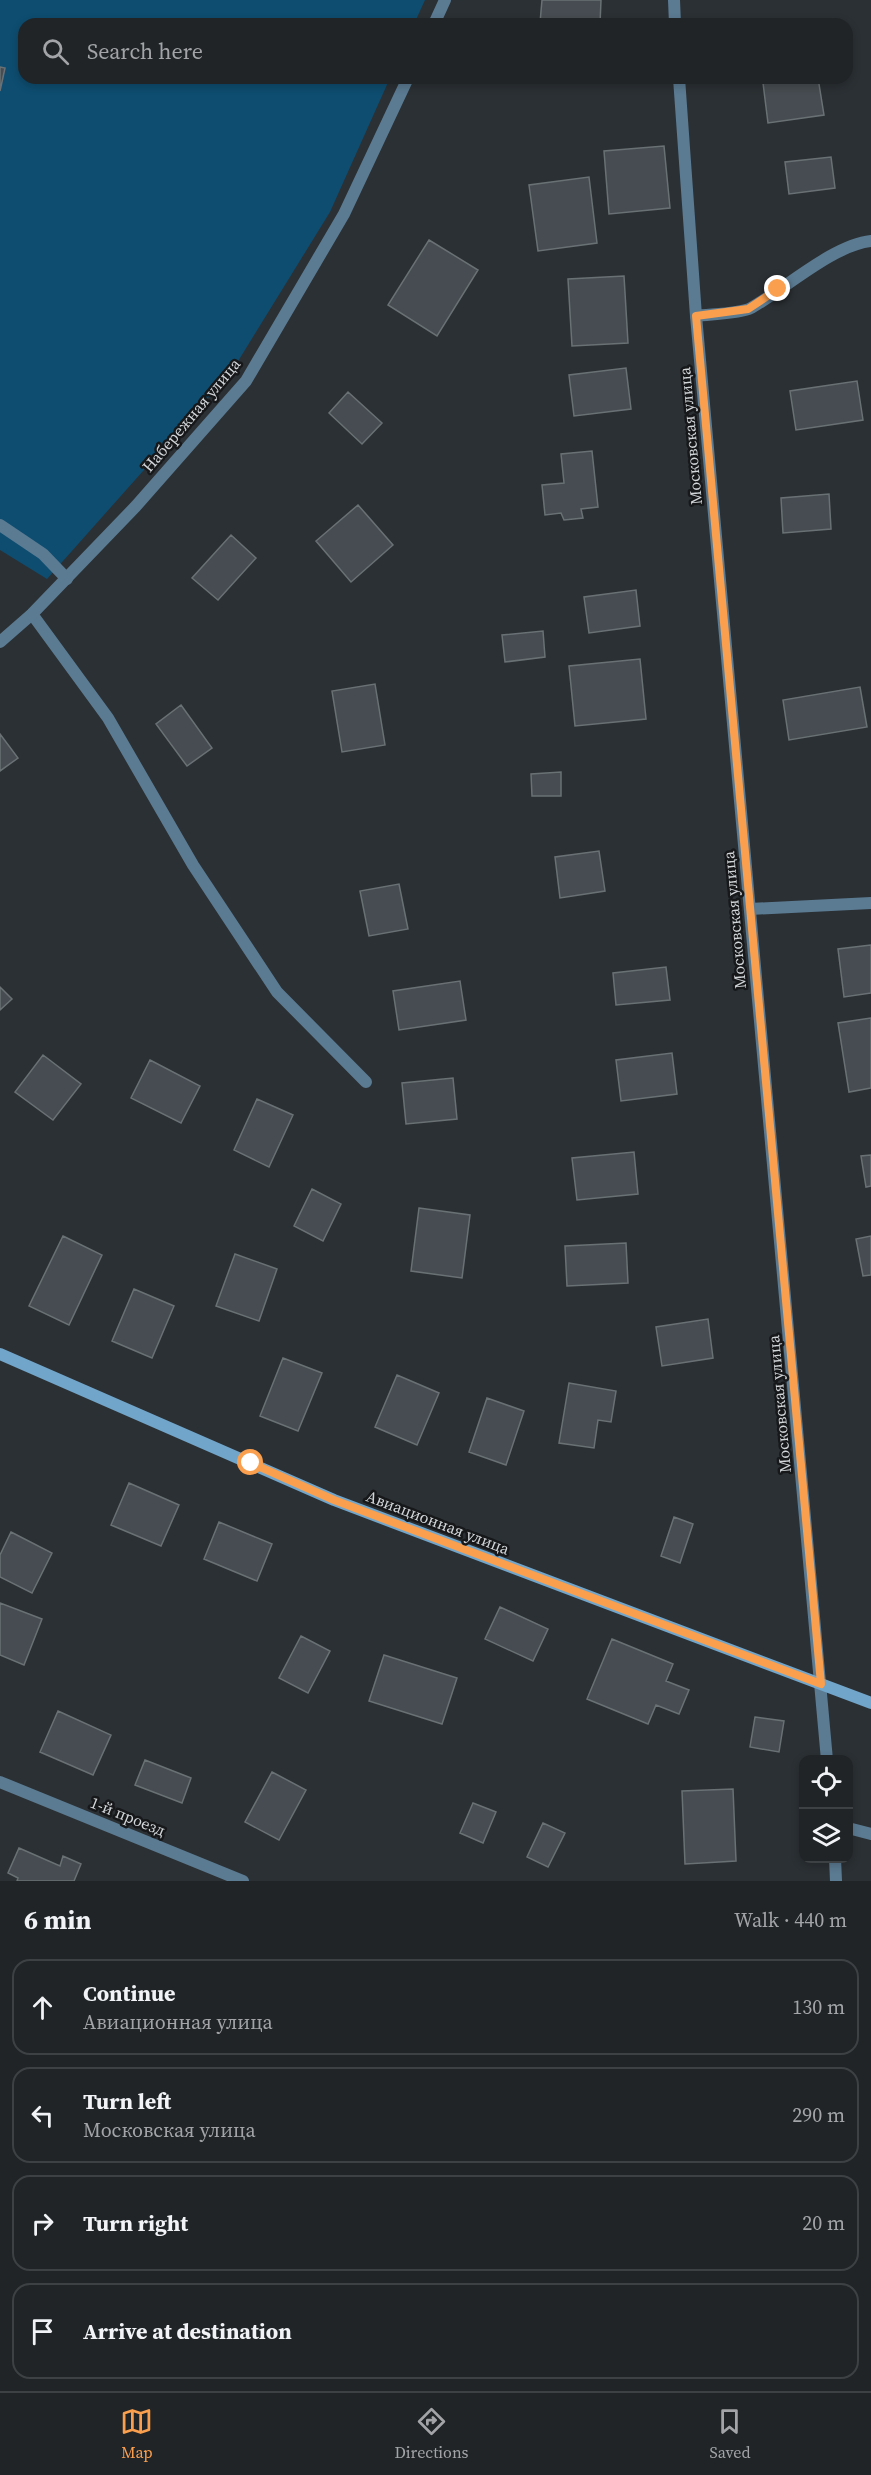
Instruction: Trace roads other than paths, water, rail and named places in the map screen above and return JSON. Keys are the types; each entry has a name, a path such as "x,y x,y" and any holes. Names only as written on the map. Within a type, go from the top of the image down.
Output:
{"street":[{"path":"437,18 445,0"},
{"path":"674,0 675,18"},
{"name":"Набережная улица","path":"0,642 67,579 136,506 246,381 344,214 405,84"},
{"name":"Московская улица","path":"679,84 696,316 827,1755"},
{"path":"696,316 748,309 809,269 859,242 871,240"},
{"path":"0,525 43,554 67,579"},
{"path":"32,614 108,718 193,865 277,992 366,1082"},
{"path":"750,909 871,903"},
{"name":"Авиационная улица","path":"0,1354 334,1500 871,1703"},
{"name":"1-й проезд","path":"0,1782 243,1881"},
{"path":"853,1829 871,1834"},
{"path":"834,1863 836,1881"}]}
